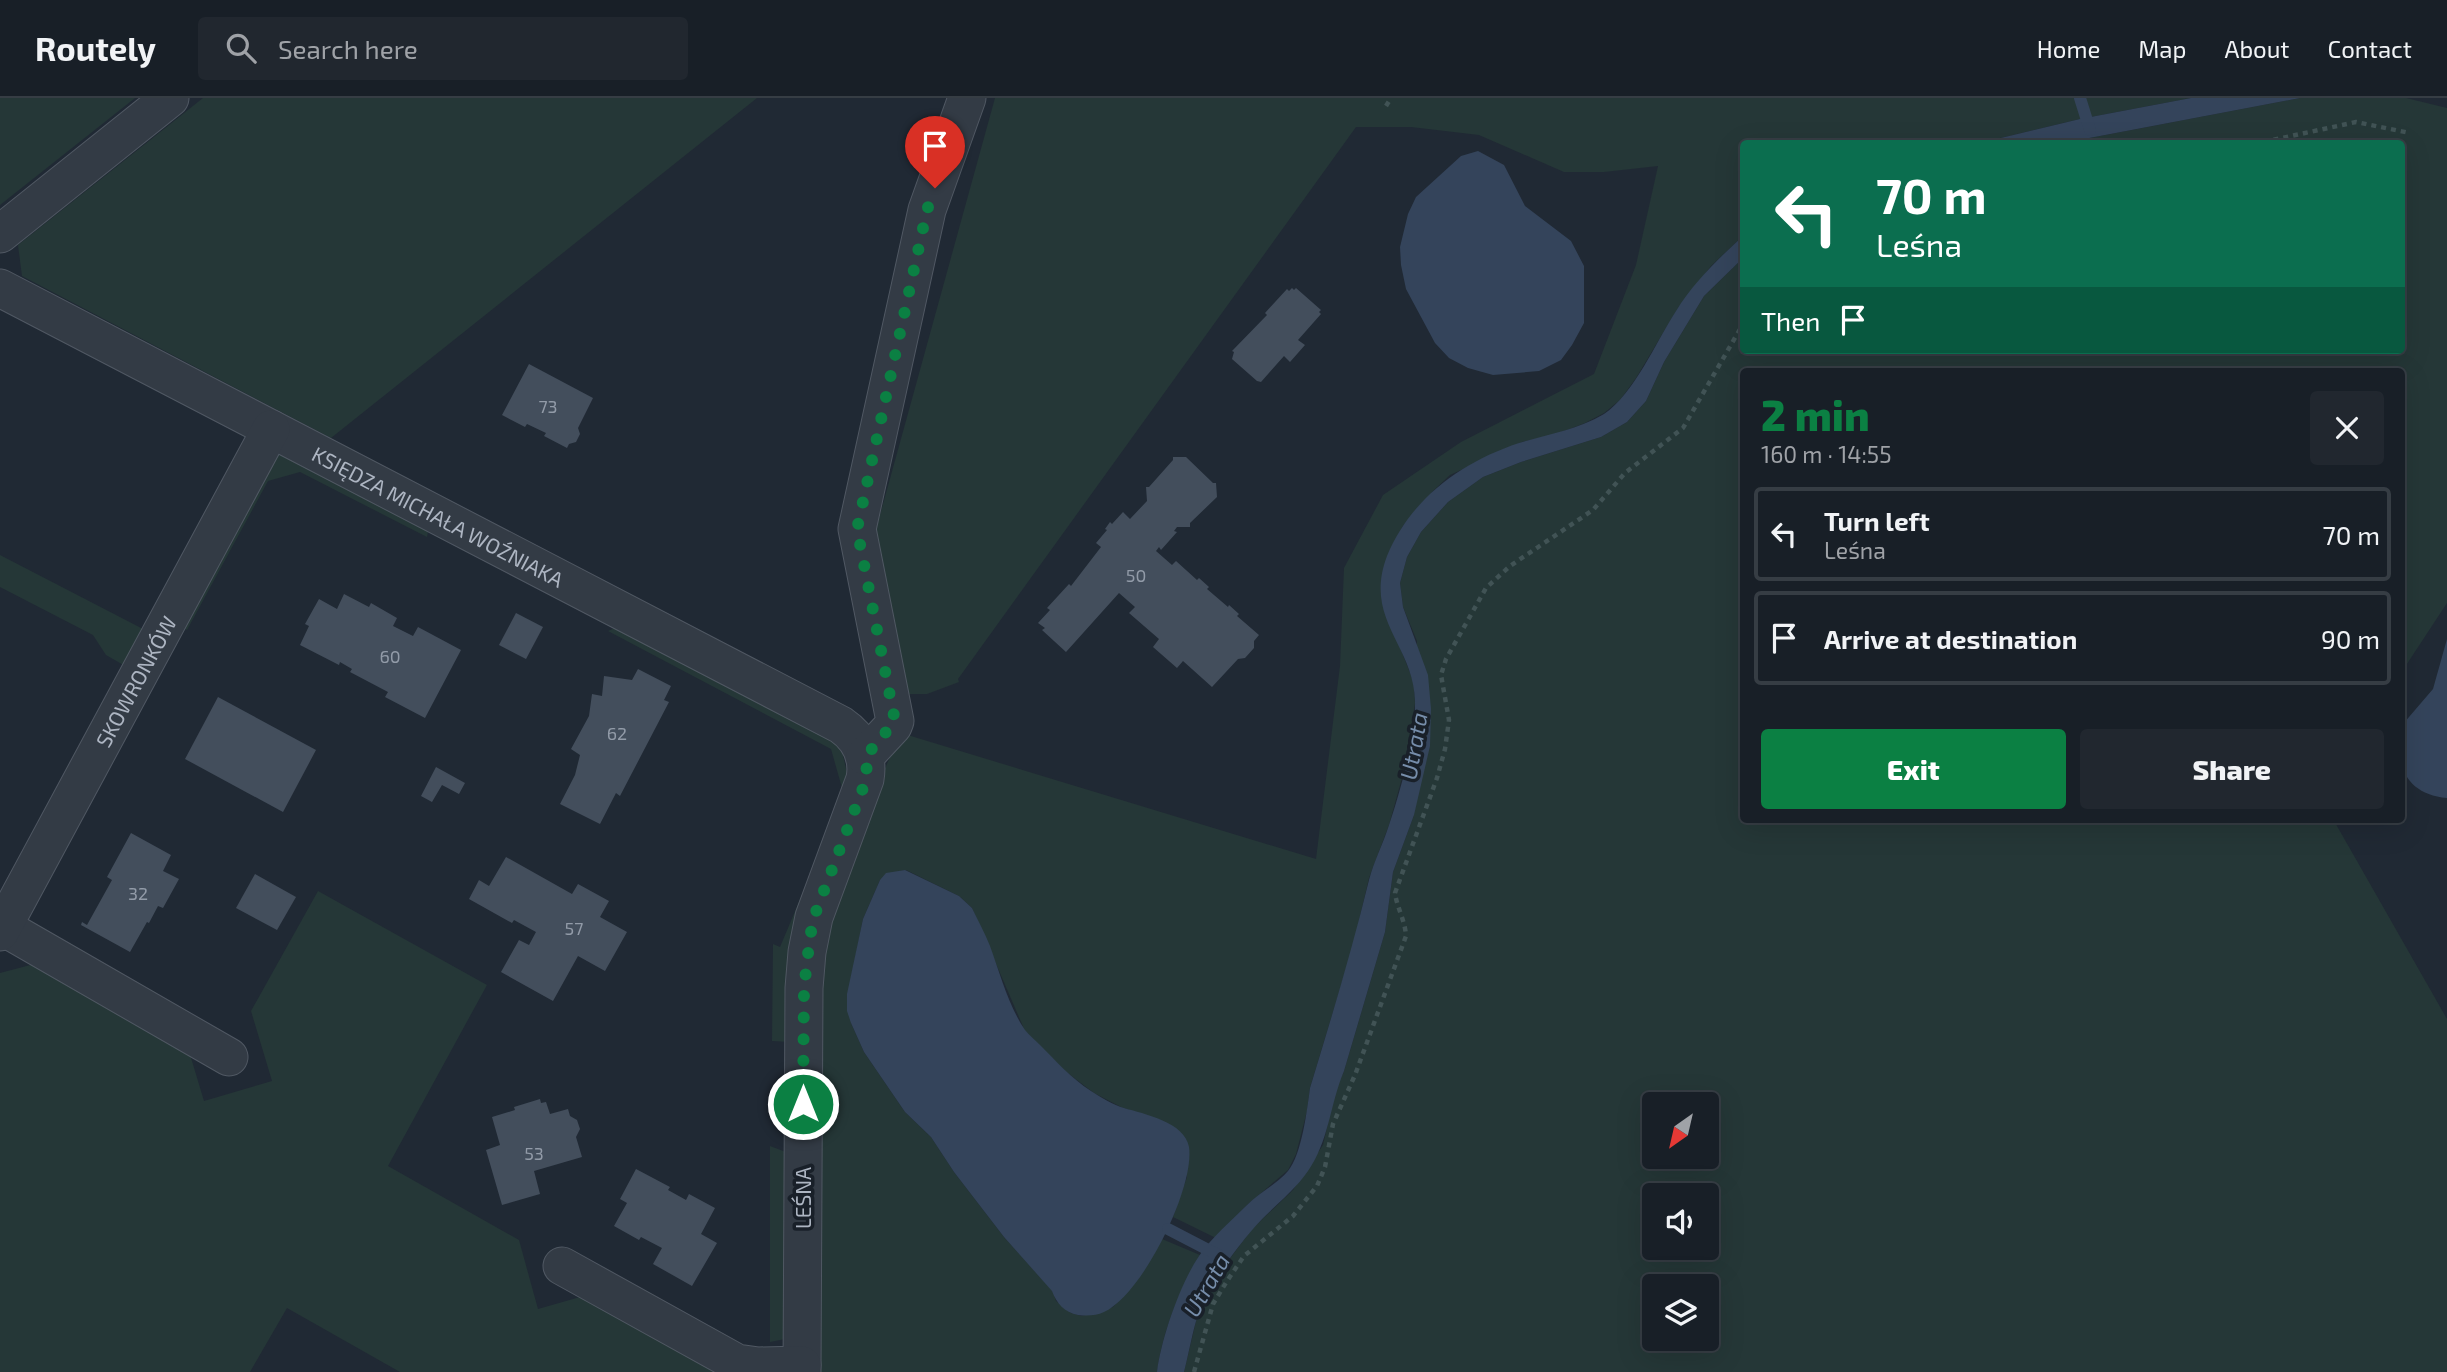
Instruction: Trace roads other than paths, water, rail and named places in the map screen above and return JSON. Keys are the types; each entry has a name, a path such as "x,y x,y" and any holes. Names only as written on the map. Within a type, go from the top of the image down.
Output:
{"street":[{"path":"0,234 170,98"},
{"path":"866,756 895,721 857,529 927,210 967,98"},
{"name":"KSIĘDZA MICHAŁA WOŹNIAKA","path":"0,288 841,725 856,737 866,756"},
{"name":"SKOWRONKÓW","path":"2,930 271,429"},
{"name":"LEŚNA","path":"802,1369 803,1046 807,952 814,917 863,788 866,756"},
{"path":"2,930 229,1056"},
{"path":"562,1266 737,1363 802,1369"}],"water":[{"path":"2191,98 2300,98 2079,140 1992,140 2080,119"},
{"path":"1478,151 1504,165 1525,206 1571,241 1584,266 1584,323 1561,360 1539,371 1493,375 1468,368 1449,358 1435,343 1406,289 1400,247 1408,214 1416,197 1461,156"},
{"name":"Utrata","path":"1740,239 1740,261 1704,296 1664,362 1646,401 1627,422 1601,437 1483,477 1448,502 1421,532 1407,557 1400,583 1403,607 1428,675 1430,746 1414,815 1393,872 1385,932 1325,1135 1315,1159 1302,1179 1253,1229 1215,1281 1198,1315 1184,1372 1157,1372 1172,1312 1199,1256 1247,1205 1288,1171 1297,1154 1310,1088 1371,873 1398,797 1413,730 1413,681 1385,615 1381,597 1381,578 1397,535 1424,500 1459,472 1498,451 1583,424 1604,414 1615,405 1635,381 1676,311 1716,262"},
{"path":"2447,639 2447,798 2421,790 2405,774 2405,722 2433,689"},
{"path":"905,870 959,896 972,908 1019,1020 1027,1032 1064,1069 1103,1098 1120,1107 1162,1120 1186,1138 1189,1165 1175,1213 1149,1263 1134,1285 1119,1302 1104,1312 1078,1315 1062,1307 1052,1291 1004,1237 931,1137 905,1112 864,1052 847,1011 847,994 863,919 880,880 886,873"}],"waterway":[{"path":"2080,98 2090,130"},
{"name":"Utrata","path":"1168,1229 1220,1256"}]}
